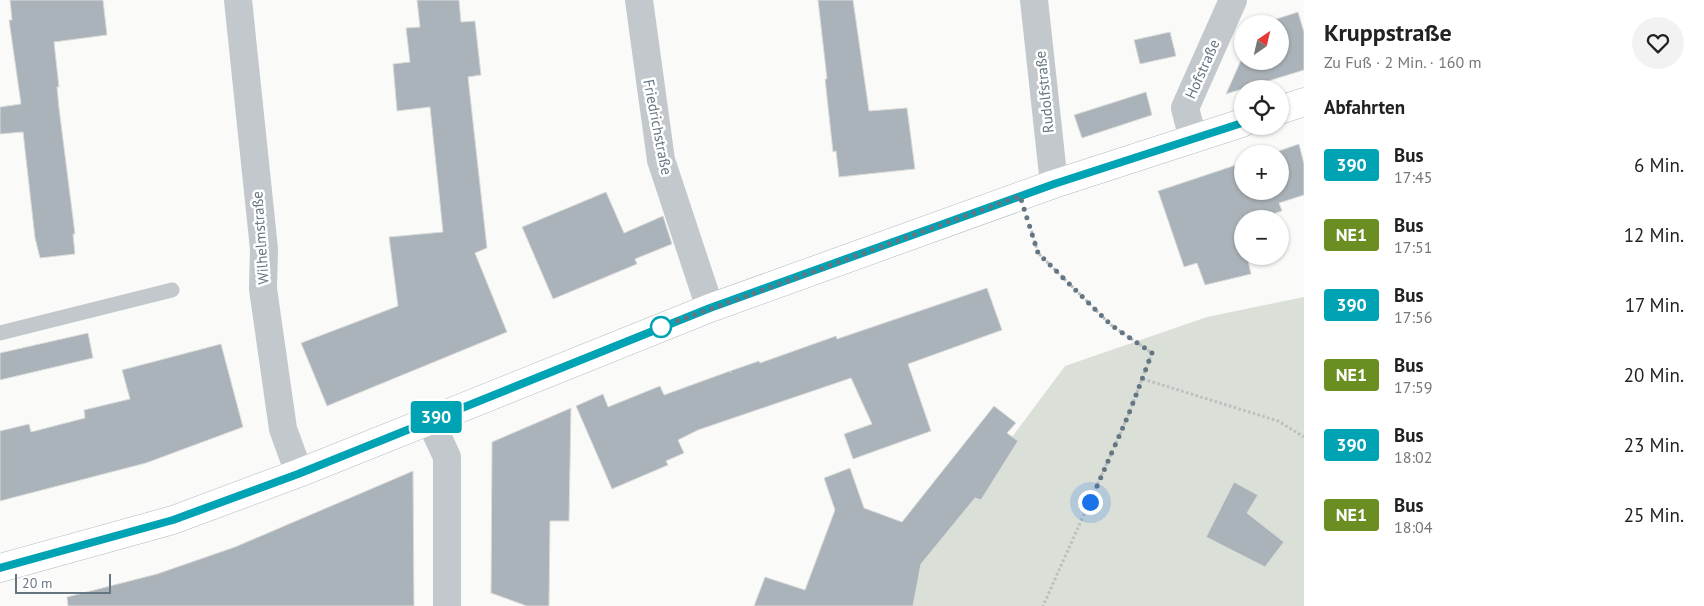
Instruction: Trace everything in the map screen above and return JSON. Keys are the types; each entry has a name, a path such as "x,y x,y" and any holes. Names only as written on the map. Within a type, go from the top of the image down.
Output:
{"street":[{"name":"Wilhelmstraße","path":"238,0 264,249 263,289 283,429 298,474"},
{"name":"Friedrichstraße","path":"639,0 661,160 710,308"},
{"name":"Rudolfstraße","path":"1034,0 1054,184"},
{"name":"Hofstraße","path":"1193,139 1185,108 1233,0"},
{"path":"1289,107 1304,102"},
{"path":"0,568 173,520 298,474 710,308 1054,184 1234,126"},
{"path":"430,420 447,457 447,606"}],"lane":[{"path":"0,333 172,290"}],"path":[{"path":"1020,196 1038,253 1111,325 1152,353 1128,416 1043,606"},
{"path":"1143,379 1278,420 1304,437"}],"shaded area":[{"path":"1304,297 1304,606 903,606 918,563 1065,366 1207,317"}],"building":[{"path":"10,0 103,0 107,35 54,42 59,87 57,87 59,108 75,234 73,234 75,254 40,258 35,238 23,132 0,134 0,107 21,104 9,20 12,20"},
{"path":"417,0 459,0 461,22 475,21 481,75 468,77 487,248 475,253 507,332 327,406 301,343 398,306 389,237 443,232 430,107 397,111 393,64 410,62 406,28 420,27"},
{"path":"818,0 853,0 869,111 907,108 915,169 839,177 836,151 833,152"},
{"path":"1298,12 1304,32 1304,70 1272,80 1234,80 1234,92 1226,94 1237,70 1289,70 1289,15"},
{"path":"1170,32 1176,56 1140,64 1134,40"},
{"path":"1146,92 1152,115 1082,138 1074,115"},
{"path":"1299,144 1304,164 1304,195 1289,200 1289,147"},
{"path":"1234,166 1234,200 1288,200 1279,203 1282,210 1234,210 1234,265 1249,265 1251,274 1205,285 1197,263 1184,267 1158,191"},
{"path":"606,192 624,233 663,216 672,244 635,259 637,264 553,299 522,227"},
{"path":"987,288 1002,330 908,364 931,431 853,459 844,434 872,424 851,378 698,430 678,440 684,453 666,461 668,465 612,489 576,406 603,394 608,407 660,386 664,395 759,361 760,363 836,336 837,339"},
{"path":"88,333 93,358 0,380 0,353"},
{"path":"221,344 243,427 146,463 0,501 0,431 29,424 31,432 85,418 84,410 130,399 122,370"},
{"path":"994,406 1016,423 1007,433 1018,441 981,500 975,498 921,564 913,606 754,606 765,577 805,590 835,510 824,478 850,468 864,508 902,522"},
{"path":"571,408 569,521 550,521 549,606 527,606 491,593 492,442"},
{"path":"413,471 414,606 68,606 67,597 157,574 235,547"},
{"path":"1234,482 1258,495 1247,513 1284,542 1265,567 1206,537"}],"bus line":[{"name":"390","path":"0,568 173,520 298,474 541,374 710,308 1054,184 1234,126"}],"route":[{"path":"661,327 826,265 1020,196 1038,253 1111,325 1152,353 1128,416 1090,502"}]}
